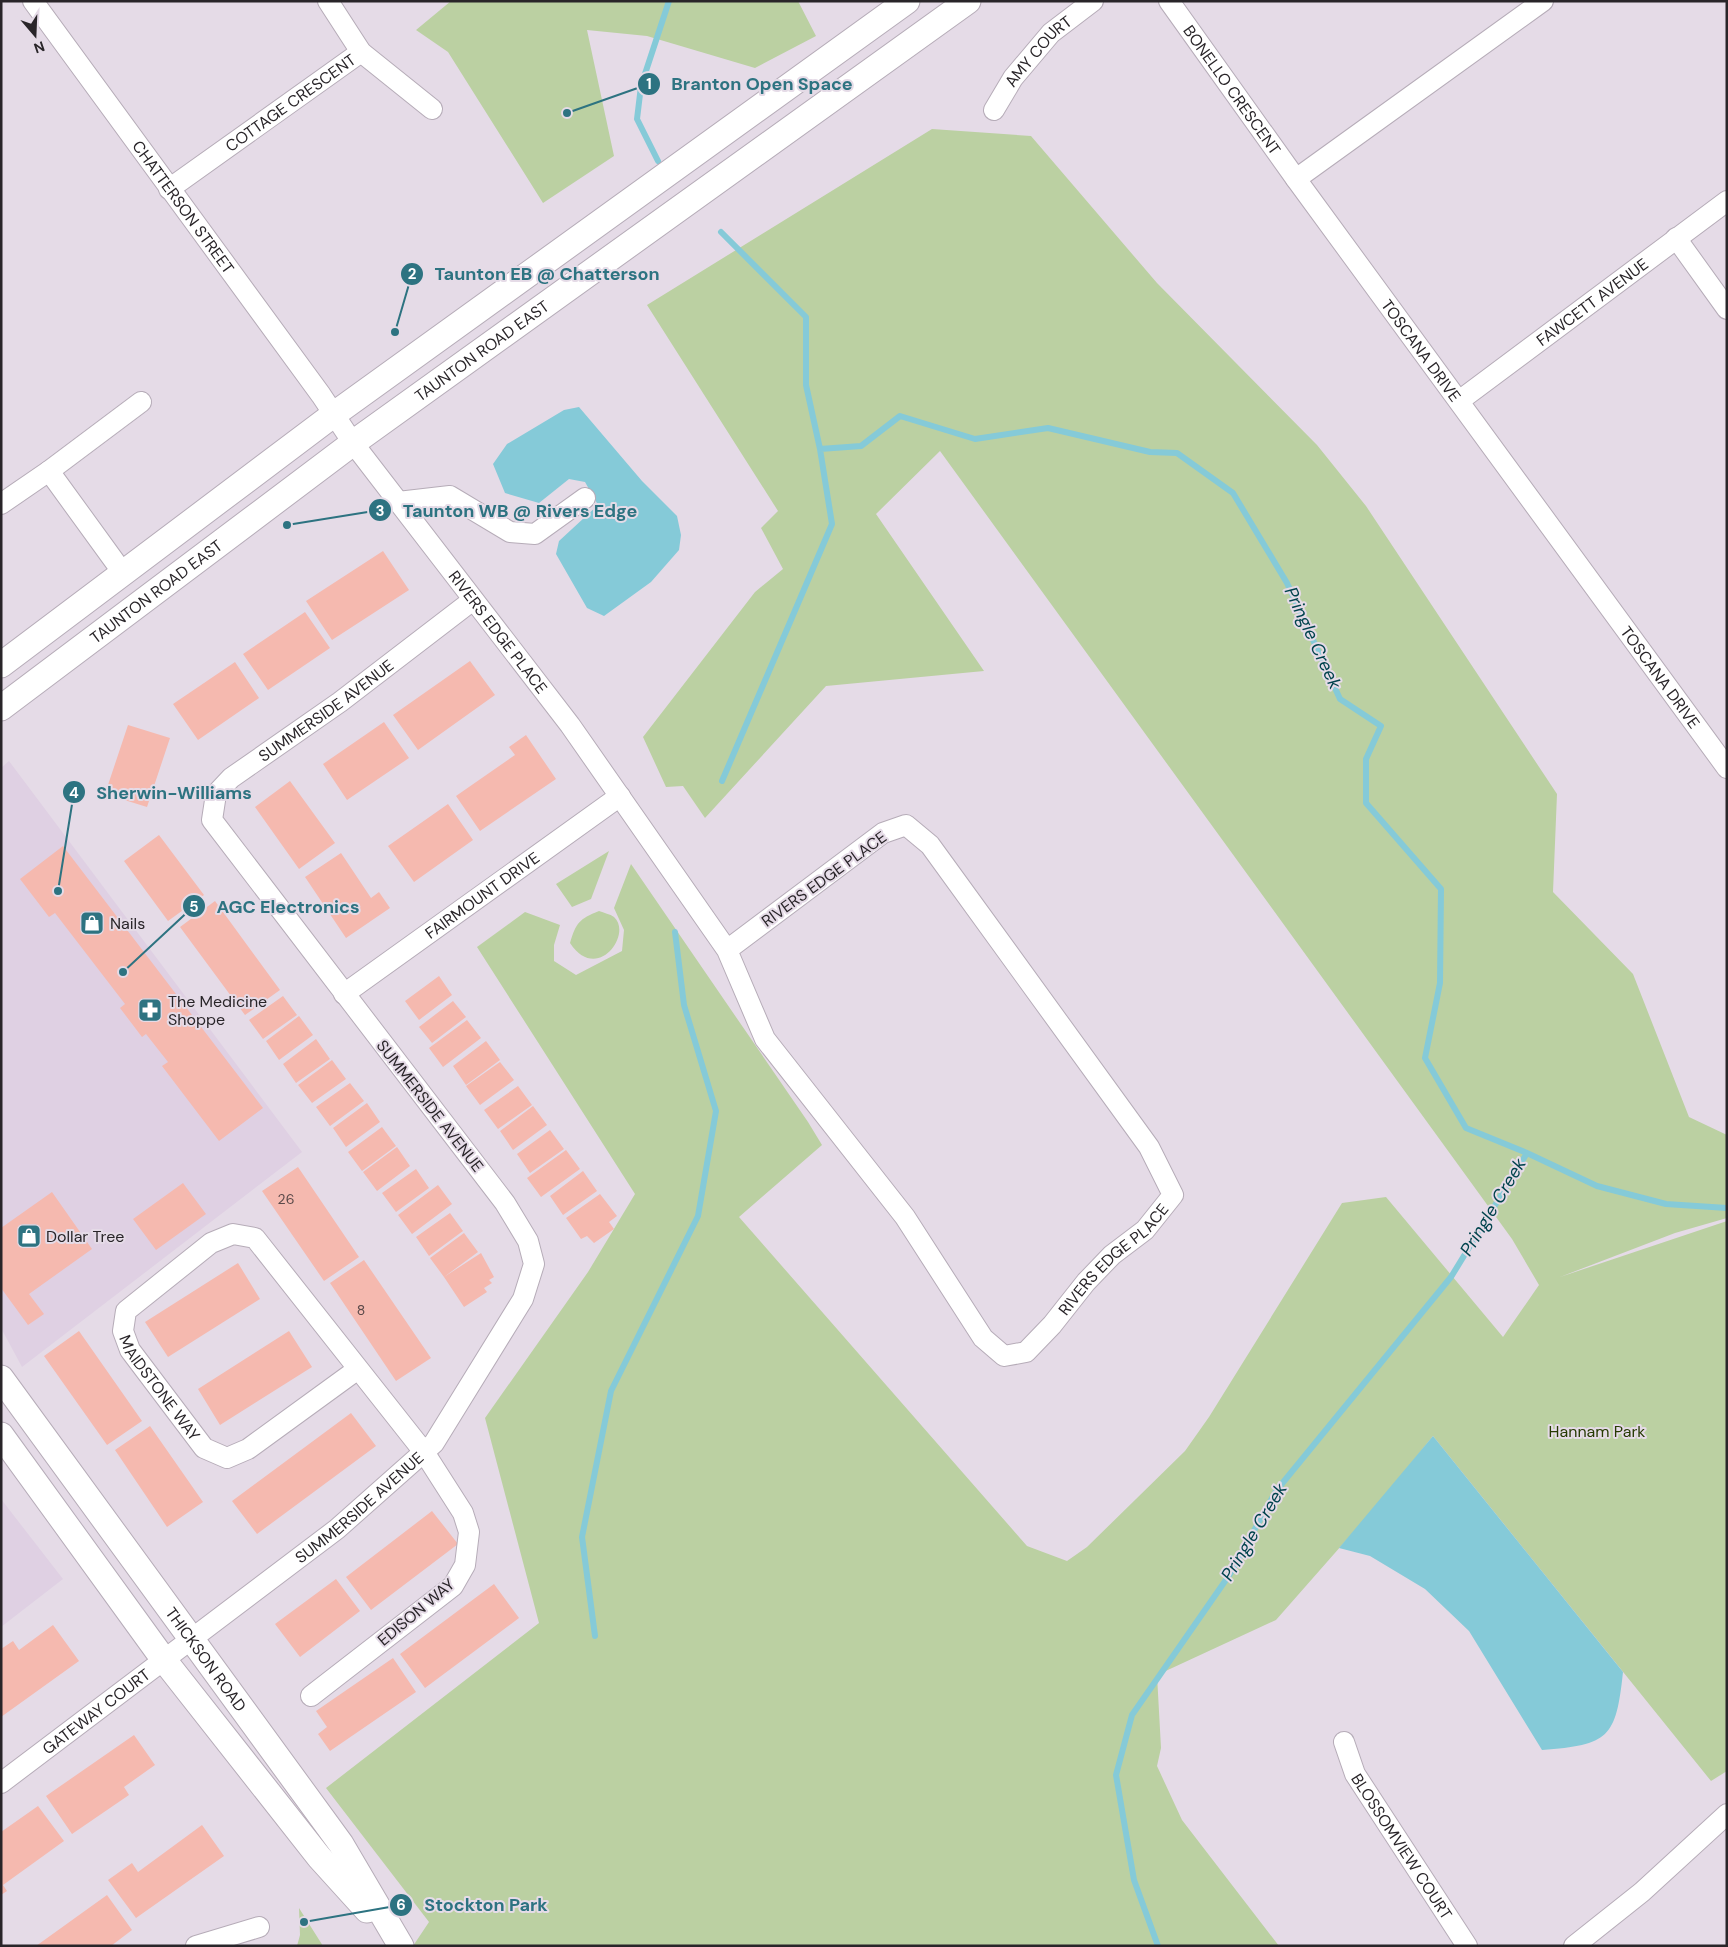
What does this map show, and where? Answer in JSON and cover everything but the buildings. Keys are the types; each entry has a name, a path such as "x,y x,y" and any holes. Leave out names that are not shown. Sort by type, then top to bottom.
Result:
{"main road":[{"path":"1,665 333,415 908,1"},
{"name":"TAUNTON ROAD EAST","path":"1,708 353,443 968,1"},
{"name":"THICKSON ROAD","path":"1,1378 341,1844 400,1946"},
{"name":"THICKSON ROAD","path":"1,1435 164,1660 319,1857 400,1946"}],"street":[{"name":"CHATTERSON STREET","path":"33,1 168,189 321,395 333,415"},
{"name":"COTTAGE CRESCENT","path":"168,189 361,52 328,1"},
{"name":"AMY COURT","path":"994,110 1013,78 1052,33 1093,1"},
{"name":"BONELLO CRESCENT","path":"1169,1 1296,179"},
{"path":"1296,179 1543,1"},
{"path":"361,52 432,109"},
{"name":"TOSCANA DRIVE","path":"1296,179 1727,768"},
{"name":"FAWCETT AVENUE","path":"1459,401 1727,201"},
{"path":"1676,238 1727,309"},
{"path":"1,504 142,402"},
{"name":"RIVERS EDGE PLACE","path":"333,415 570,725 727,950 765,1039 905,1217 983,1338 1004,1356 1026,1352 1052,1325 1086,1282 1112,1255 1144,1230 1173,1195 1149,1147 1103,1083 930,845 906,825 883,833 727,950"},
{"path":"49,471 123,573"},
{"path":"398,502 450,496 510,532 535,534 585,498"},
{"name":"SUMMERSIDE AVENUE","path":"191,1640 336,1529 434,1443 523,1299 534,1264 528,1241 505,1203 212,820 216,794 231,778 340,702 473,600"},
{"name":"FAIRMOUNT DRIVE","path":"344,994 620,796"},
{"name":"MAIDSTONE WAY","path":"358,1369 248,1448 227,1458 204,1448 130,1350 123,1331 126,1311 211,1243 232,1234 255,1238 424,1452"},
{"name":"EDISON WAY","path":"311,1696 453,1586 465,1566 469,1532 462,1513 424,1452"},
{"name":"GATEWAY COURT","path":"1,1783 191,1640"},
{"name":"BLOSSOMVIEW COURT","path":"1344,1742 1355,1774 1467,1946"},
{"path":"1574,1946 1642,1892 1727,1814"},
{"path":"196,1946 259,1927"}],"shaded area":[{"path":"9,761 302,1152 22,1367 1,1328 1,768"},
{"path":"1,1499 63,1579 1,1627"}],"green space":[{"path":"451,1 798,1 816,36 755,68 647,36 587,30 614,156 543,203 448,52 416,30"},
{"name":"Hannam Park","path":"932,129 1031,136 1157,283 1317,445 1366,506 1557,794 1553,892 1633,974 1689,1117 1727,1135 1727,1218 1675,1233 1560,1277 1727,1221 1727,1771 1711,1781 1433,1436 1378,1504 1276,1620 1157,1675 1161,1748 1157,1766 1182,1820 1279,1946 413,1946 429,1922 326,1788 539,1623 485,1418 588,1272 635,1194 477,947 525,912 560,925 554,945 554,961 576,975 622,951 624,930 614,908 631,864 822,1145 739,1217 1027,1546 1067,1561 1087,1547 1185,1451 1209,1417 1342,1203 1386,1197 1503,1337 1539,1285 1512,1239 940,451 876,514 984,671 826,686 705,818 683,786 666,787 643,737 755,592 783,569 761,528 778,511 647,305"},
{"path":"609,851 591,899 572,907 556,884"},
{"path":"599,911 614,917 619,925 619,934 616,944 609,952 601,957 591,959 580,954 570,943 579,923"},
{"path":"299,1908 323,1946 297,1946 300,1935"}],"water":[{"path":"579,407 642,481 677,516 681,535 679,550 651,582 604,616 587,608 556,554 559,541 598,505 585,482 569,479 539,503 505,493 493,464 507,444 564,410"},
{"path":"1433,1436 1623,1672 1617,1711 1612,1724 1605,1734 1595,1741 1582,1745 1542,1750 1469,1631 1425,1589 1370,1556 1339,1548"}],"waterway":[{"name":"Pringle Creek","path":"658,161 637,119 641,86 669,1"},
{"path":"721,232 806,317 806,385 820,449 832,524 722,781"},
{"name":"Pringle Creek","path":"820,449 861,446 900,416 975,439 1048,428 1150,452 1177,453 1233,493 1287,583 1340,699 1381,726 1366,759 1366,803 1441,889 1440,983 1425,1058 1466,1128 1527,1153 1597,1186 1666,1204 1727,1208"},
{"path":"595,1636 582,1537 611,1391 698,1216 716,1111 684,1005 675,932"},
{"name":"Pringle Creek","path":"1158,1946 1134,1880 1116,1775 1132,1715 1230,1574 1276,1491 1451,1277 1527,1153"}],"place":[{"name":"Branton Open Space","path":"567,113"},
{"name":"Taunton EB @ Chatterson","path":"395,332"},
{"name":"Taunton WB @ Rivers Edge","path":"287,525"},
{"name":"Sherwin-Williams","path":"58,891"},
{"name":"Nails","path":"92,923"},
{"name":"AGC Electronics","path":"123,972"},
{"name":"The Medicine Shoppe","path":"150,1010"},
{"name":"Dollar Tree","path":"29,1236"},
{"name":"Stockton Park","path":"304,1922"}]}
